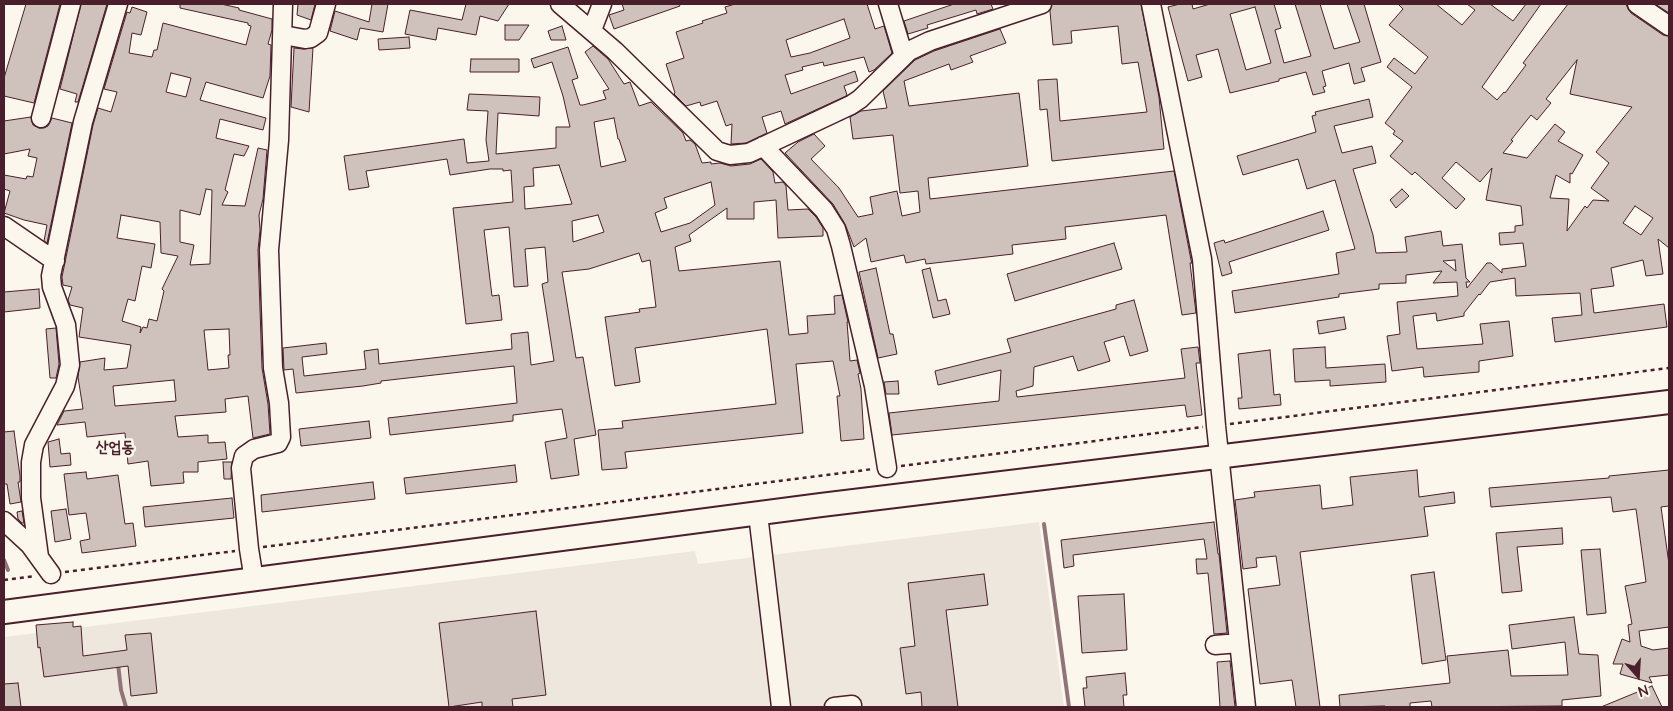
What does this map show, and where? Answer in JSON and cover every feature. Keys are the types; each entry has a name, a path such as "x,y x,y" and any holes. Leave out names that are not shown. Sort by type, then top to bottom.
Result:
{"main road":[{"path":"4,612 758,514 1669,402"}],"street":[{"path":"41,118 71,4"},
{"path":"38,557 31,498 31,462 34,445 65,386 70,365 66,325 52,286 54,261 83,122 118,4"},
{"path":"254,580 248,549 241,468 244,456 254,449 278,443 282,437 279,403 272,368 269,250 279,140 283,4"},
{"path":"283,35 305,39 311,38 318,33 326,4"},
{"path":"560,4 615,51 717,151 730,155 749,153 851,105 860,99 909,51 930,41 1038,4"},
{"path":"592,30 602,4"},
{"path":"888,4 902,50 909,51"},
{"path":"1151,4 1202,259 1216,426 1246,707"},
{"path":"1637,4 1669,26"},
{"path":"763,146 824,210 836,229 842,246 874,386 887,468"},
{"path":"4,226 54,261"},
{"path":"758,514 781,707"},
{"path":"4,521 30,544 51,574"},
{"path":"1215,645 1240,643"},
{"path":"834,707 852,705"}],"path":[{"path":"4,580 1669,368"}],"shaded area":[{"path":"1039,522 1064,707 4,707 4,637 695,551 698,564"}],"building":[{"path":"26,4 60,4 34,103 4,96 4,78"},
{"path":"81,4 107,4 78,102 75,102 77,94 60,89"},
{"path":"180,4 221,4 272,19 272,30 268,44 271,45 270,76 263,98 206,82 200,100 266,118 263,130 220,119 216,138 249,146 244,156 234,154 225,190 228,192 222,205 245,206 258,148 267,150 263,199 259,215 258,250 262,368 268,404 270,434 253,438 248,396 225,399 226,412 175,416 178,437 208,435 208,443 225,442 227,459 198,462 198,472 183,472 184,483 151,486 148,461 128,464 125,433 87,437 85,422 57,425 64,411 83,409 78,377 80,362 105,358 104,370 127,368 131,345 79,337 83,308 70,305 68,300 72,287 63,285 62,277 98,108 111,112 117,92 104,89 127,12 130,13 132,7 147,12 141,35 132,33 129,53 152,57 154,50 157,50 163,23 246,45 251,26 248,23 180,8","holes":["171,73 191,78 186,97 166,92","206,189 212,190 210,264 190,265 194,245 180,242 180,210 200,215","121,215 160,222 161,253 178,256 162,289 164,291 157,321 149,319 147,328 143,327 140,333 141,327 122,321 128,299 135,301 142,266 151,268 155,244 117,238","229,329 229,368 208,370 204,330","174,380 176,401 115,406 113,386"]},
{"path":"298,4 315,4 311,20 297,15"},
{"path":"372,4 388,4 383,32 360,28 357,40 330,31 335,11 369,22"},
{"path":"466,4 509,4 498,21 480,16 476,35 438,28 436,40 405,34 410,10 462,20"},
{"path":"622,4 679,4 680,6 614,29 609,15 624,10"},
{"path":"735,4 867,4 875,29 884,26 892,53 874,70 869,72 864,57 824,66 823,62 802,67 803,70 785,75 791,94 855,71 858,81 844,86 846,96 785,124 781,111 762,117 767,133 746,143 731,144 732,124 726,126 717,101 701,106 700,102 686,106 674,94 666,64 684,58 676,32 727,13 725,7","holes":["844,19 850,38 810,53 791,57 786,40"]},
{"path":"954,4 991,4 993,9 977,14 976,10 927,25 928,28 908,34 904,21"},
{"path":"1052,4 1141,4 1159,97 1164,149 1052,161 1047,109 1040,110 1038,80 1057,79 1060,121 1147,112 1138,62 1122,64 1118,26 1071,31 1072,43 1053,45 1050,11"},
{"path":"1192,4 1193,9 1210,4 1274,4 1281,28 1275,30 1284,63 1311,56 1295,4 1320,4 1334,49 1360,42 1347,4 1364,4 1381,62 1361,68 1365,81 1354,84 1349,63 1322,71 1326,86 1323,87 1325,92 1313,95 1306,72 1230,93 1218,49 1196,55 1202,77 1188,81 1168,7","holes":["1255,7 1271,63 1246,70 1230,14"]},
{"path":"1398,4 1436,4 1462,25 1475,10 1467,4 1490,4 1513,21 1526,4 1541,4 1482,87 1497,100 1505,93 1526,65 1523,63 1568,4 1626,4 1631,13 1663,35 1669,36 1669,248 1658,239 1663,274 1646,276 1643,260 1611,268 1614,286 1591,289 1594,313 1664,304 1667,327 1555,342 1552,318 1582,315 1580,293 1516,296 1515,278 1490,282 1464,313 1464,316 1437,321 1436,313 1413,316 1417,349 1483,344 1480,324 1509,321 1513,356 1479,361 1479,372 1424,377 1423,367 1392,371 1387,336 1400,334 1397,302 1458,296 1457,282 1433,283 1442,271 1406,275 1406,283 1379,284 1379,289 1339,294 1339,297 1235,313 1232,291 1339,274 1336,253 1355,249 1335,180 1307,189 1298,159 1243,175 1237,156 1316,132 1312,116 1316,115 1315,112 1369,99 1373,117 1334,126 1342,153 1372,146 1376,163 1353,169 1373,235 1376,253 1407,252 1405,237 1441,231 1443,246 1462,244 1466,278 1470,282 1466,282 1467,288 1487,263 1491,263 1502,273 1502,269 1526,266 1523,243 1500,245 1499,233 1515,232 1515,226 1523,225 1521,206 1486,200 1492,168 1480,182 1456,162 1442,178 1465,199 1456,209 1415,172 1412,175 1390,156 1403,141 1393,134 1395,131 1385,123 1412,87 1387,67 1394,58 1415,74 1428,57 1389,25 1403,9","holes":["1577,60 1570,94 1632,107 1596,152 1609,163 1591,188 1609,201 1593,200 1587,208 1585,206 1567,231 1569,199 1550,198 1556,175 1570,183 1570,173 1572,174 1583,155 1558,141 1565,132 1555,124 1527,158 1503,153 1531,115 1537,120 1551,103 1546,99","1635,206 1653,218 1641,235 1623,223","1455,260 1456,271 1443,261"]},
{"path":"1655,4 1669,4 1669,13"},
{"path":"505,25 529,25 519,40 505,40"},
{"path":"562,26 566,40 551,40 548,31"},
{"path":"1000,29 1006,43 970,56 973,62 951,70 949,64 904,81 909,106 1019,93 1028,166 928,178 930,199 1174,171 1192,263 1190,263 1196,313 1182,315 1166,215 1065,227 1066,239 1012,245 1013,254 926,264 925,259 906,263 904,255 871,262 866,238 854,247 845,224 833,204 785,153 798,142 814,134 825,146 811,159 839,188 858,217 873,214 870,197 897,191 902,216 920,212 918,191 900,193 893,135 853,139 850,117 861,111 887,108 883,91 915,60 934,51"},
{"path":"409,37 410,48 379,50 378,39"},
{"path":"593,46 608,59 624,84 630,82 639,106 651,102 683,133 686,141 690,140 695,144 702,163 711,162 711,164 720,163 731,166 750,164 761,159 773,172 775,183 783,182 786,186 788,210 808,209 816,217 823,228 823,236 778,238 776,200 754,202 754,219 727,219 727,208 689,235 691,241 675,247 679,271 780,261 789,335 808,333 807,316 835,314 834,296 842,295 848,322 850,361 857,360 860,373 858,374 861,389 864,439 841,441 837,396 840,396 833,361 796,364 803,433 625,452 627,468 602,470 598,430 623,428 622,421 776,404 767,329 635,348 640,382 615,386 605,317 640,312 639,309 656,307 650,260 642,262 639,253 589,269 562,272 576,358 583,357 596,435 574,439 579,475 551,479 545,442 567,438 562,409 513,415 513,421 390,435 388,418 517,403 514,366 296,393 293,369 284,370 283,348 326,343 327,354 302,357 304,376 366,369 364,351 378,349 379,364 512,349 511,334 528,332 531,365 554,361 542,284 548,282 545,247 525,249 528,286 514,287 509,227 484,230 492,296 499,295 502,320 466,324 453,208 513,202 511,170 490,169 450,175 447,159 366,171 369,187 349,190 344,156 464,139 467,163 489,161 486,140 488,111 467,110 469,94 540,97 539,116 498,113 496,154 556,148 556,127 570,127 563,96 552,62 534,68 531,59 568,47 578,78 572,80 580,105 583,105 606,99 603,91 609,89 585,52","holes":["614,118 618,139 626,161 601,167 594,122","559,165 572,204 525,209 524,187 534,186 533,168","711,182 715,205 690,223 661,232 655,213 667,208 664,198","598,215 604,232 573,242 572,221"]},
{"path":"294,48 313,48 309,112 291,107"},
{"path":"471,59 519,59 519,72 470,72"},
{"path":"31,117 33,125 39,128 48,126 52,118 72,123 47,243 44,241 47,225 4,213 10,191 4,189 4,175 26,179 27,176 33,177 37,158 28,156 30,149 4,154 4,121"},
{"path":"1402,189 1409,196 1396,208 1390,200"},
{"path":"1323,211 1329,230 1229,262 1232,273 1222,276 1214,243 1224,240 1225,243"},
{"path":"1114,243 1122,269 1015,301 1007,274"},
{"path":"876,268 890,334 893,334 897,354 878,358 859,272"},
{"path":"930,268 938,301 946,299 950,314 933,318 922,270"},
{"path":"39,289 40,308 4,312 4,292"},
{"path":"1134,300 1148,351 1130,356 1124,336 1104,342 1110,361 1078,371 1073,356 1034,367 1033,386 1016,391 1017,397 1185,378 1181,349 1198,347 1200,363 1196,363 1202,415 1187,417 1185,405 892,435 889,413 999,401 1001,370 938,385 935,371 1011,352 1007,339 1116,309 1116,305"},
{"path":"1344,317 1346,329 1319,334 1317,321"},
{"path":"56,328 59,364 56,378 50,378 46,329"},
{"path":"1325,347 1326,368 1385,364 1386,382 1330,386 1330,380 1295,382 1293,349"},
{"path":"1270,350 1274,395 1280,394 1281,405 1239,409 1238,398 1242,398 1238,354"},
{"path":"898,381 899,394 886,394 884,382"},
{"path":"369,421 371,438 301,446 299,429"},
{"path":"14,431 20,476 20,482 18,482 21,502 10,504 7,484 4,484 4,432"},
{"path":"59,439 61,454 70,453 71,465 50,467 48,442"},
{"path":"223,462 232,462 231,479 224,479"},
{"path":"515,465 517,482 406,494 404,478"},
{"path":"1417,470 1419,497 1454,492 1455,503 1424,507 1428,536 1300,552 1320,707 1296,707 1292,680 1260,684 1248,589 1280,585 1276,556 1256,558 1257,567 1243,569 1235,500 1255,497 1254,492 1320,485 1322,509 1353,505 1350,477"},
{"path":"1669,470 1669,506 1661,507 1669,564 1669,627 1639,631 1641,646 1653,650 1669,648 1669,675 1649,677 1652,683 1620,674 1623,664 1613,664 1622,639 1630,642 1628,625 1632,624 1625,586 1646,582 1636,509 1613,512 1611,497 1491,507 1489,488 1609,478 1609,476"},
{"path":"86,472 87,479 118,475 125,524 133,523 136,546 82,553 80,541 90,539 86,513 69,515 64,474"},
{"path":"373,482 375,499 262,512 261,495"},
{"path":"232,498 234,518 145,527 143,507"},
{"path":"66,509 71,539 55,542 51,511"},
{"path":"22,511 24,523 18,519 17,512"},
{"path":"1214,522 1227,633 1214,634 1208,573 1197,574 1196,559 1207,559 1204,539 1073,555 1074,566 1064,568 1061,540"},
{"path":"1562,528 1563,544 1517,547 1522,591 1502,593 1496,533"},
{"path":"1600,549 1606,613 1587,615 1581,550"},
{"path":"1434,572 1446,660 1422,664 1411,575"},
{"path":"984,574 988,605 946,610 958,707 922,707 921,692 906,694 900,648 915,646 908,583"},
{"path":"1124,594 1127,650 1082,653 1078,596"},
{"path":"536,611 546,695 512,699 513,707 482,707 482,702 449,707 439,623"},
{"path":"1574,617 1579,654 1598,655 1601,696 1562,700 1562,706 1432,707 1431,701 1410,703 1410,707 1340,707 1339,695 1450,683 1447,656 1508,650 1511,676 1568,675 1565,642 1512,649 1509,625"},
{"path":"73,622 73,627 81,626 83,656 127,650 125,635 151,633 157,693 131,696 128,666 44,677 40,647 38,648 36,625"},
{"path":"1230,661 1235,707 1220,707 1217,662"},
{"path":"1125,673 1127,695 1123,695 1124,707 1085,707 1083,688 1087,688 1086,677"},
{"path":"18,683 21,707 4,707 4,684"},
{"path":"1652,686 1662,707 1601,707"}],"waterway":[{"path":"1044,524 1069,707"},
{"path":"4,560 8,570"},
{"path":"118,664 121,690 126,707"}],"district":[{"name":"산업동","path":"115,449"}]}
